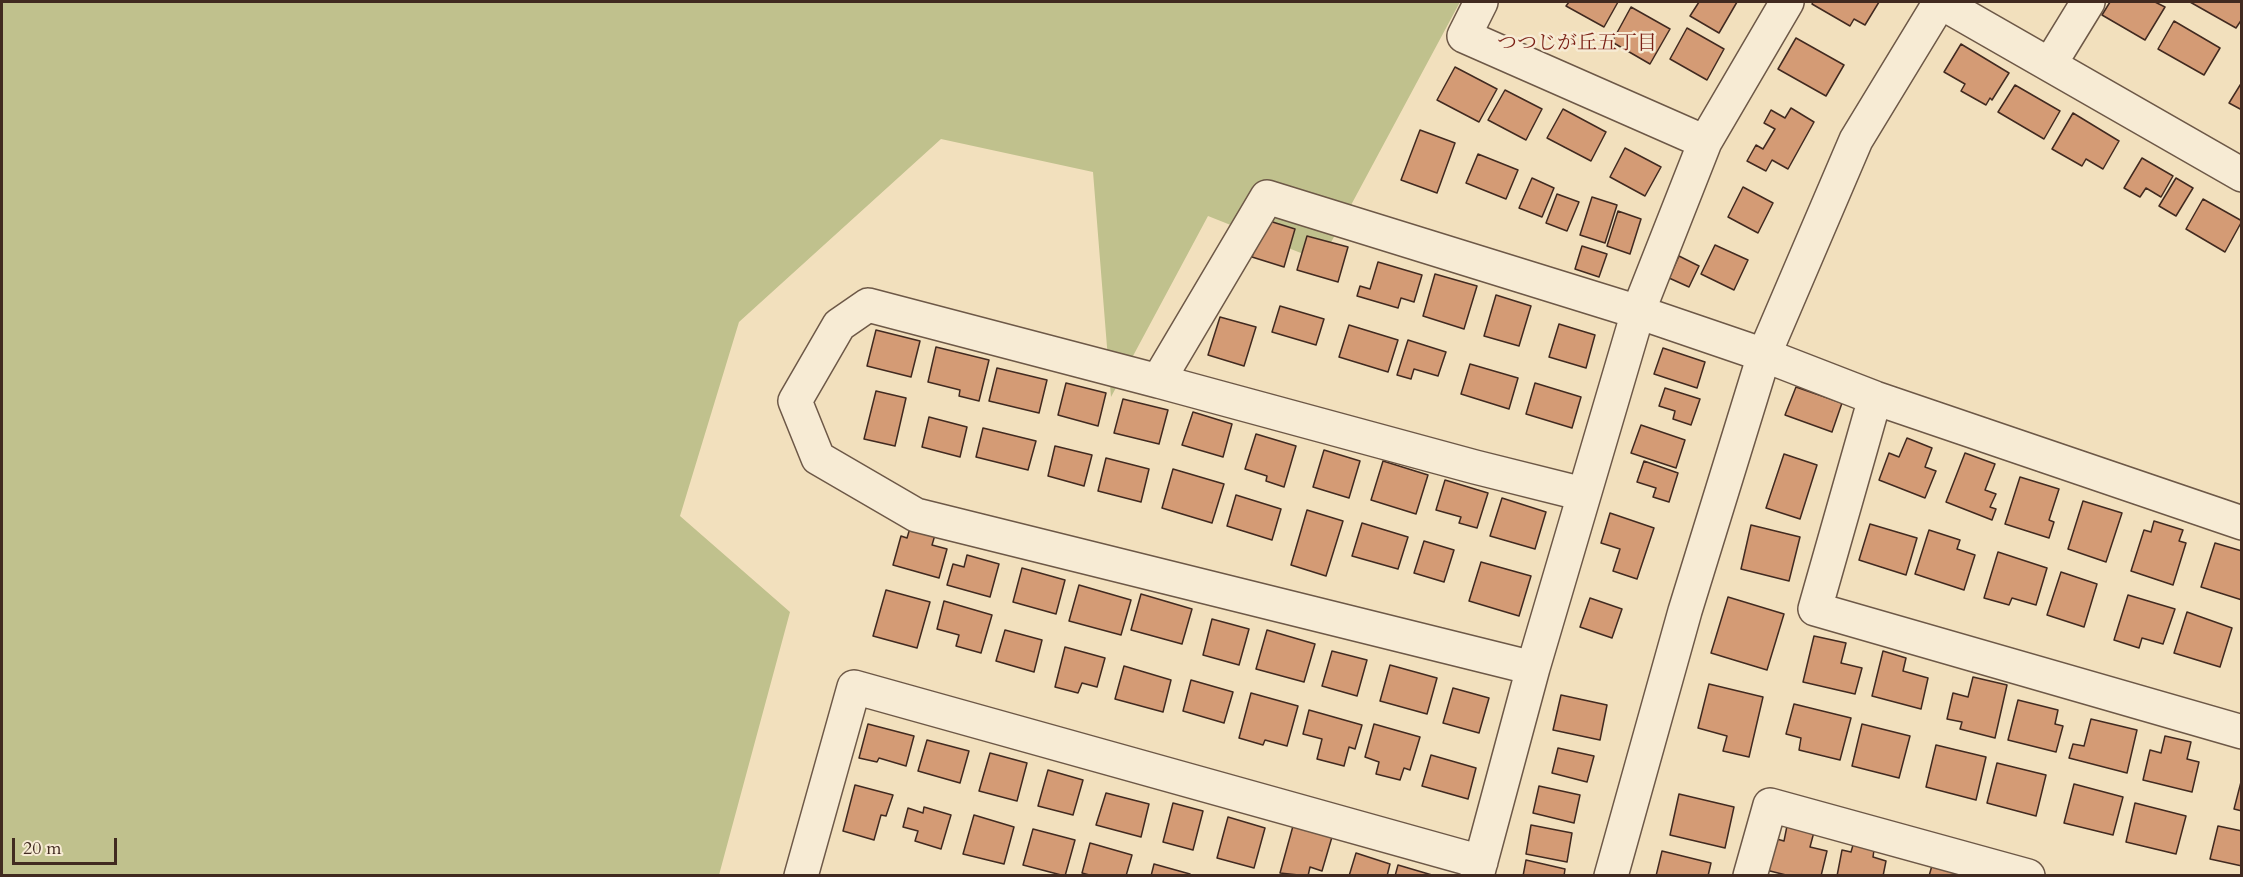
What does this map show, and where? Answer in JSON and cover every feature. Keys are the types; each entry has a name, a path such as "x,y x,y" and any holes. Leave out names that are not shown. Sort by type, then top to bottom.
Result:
{"street":[{"path":"1481,2 1464,36 1705,142"},
{"path":"801,876 854,687 1479,869 1533,669 1638,312 1705,142 1787,2"},
{"path":"1611,876 1685,611 1764,356 1856,140 1940,2 2241,175"},
{"path":"2050,64 2088,2"},
{"path":"1158,381 1268,197 1638,312 1875,398 2241,523"},
{"path":"1533,669 916,515 818,458 795,401 839,325 868,305 1583,494"},
{"path":"1875,398 1815,609 2241,732"},
{"path":"1750,876 1770,805 2028,876"}],"green space":[{"path":"2,2 1460,2 1321,261 1208,216 1111,397 1093,172 941,139 739,322 680,516 790,612 719,875 2,876"}],"building":[{"path":"1569,2 1618,2 1604,27 1566,6"},
{"path":"1699,2 1737,2 1719,33 1690,16"},
{"path":"1813,2 1879,2 1865,25 1854,19 1850,26 1812,4"},
{"path":"2110,2 2155,2 2165,7 2145,40 2102,15"},
{"path":"2190,2 2242,2 2242,19 2236,28"},
{"path":"1631,7 1670,29 1650,64 1612,42"},
{"path":"2174,21 2220,48 2204,75 2158,49"},
{"path":"1687,28 1724,49 1707,80 1670,59"},
{"path":"1796,38 1844,65 1826,96 1778,69"},
{"path":"1961,44 2009,73 1992,100 1990,98 1986,105 1961,91 1965,84 1944,72"},
{"path":"1455,67 1497,89 1479,122 1437,100"},
{"path":"2242,82 2242,110 2229,103"},
{"path":"2015,85 2060,111 2044,139 1998,112"},
{"path":"1505,90 1542,109 1526,140 1488,120"},
{"path":"1791,108 1814,122 1788,169 1772,160 1766,171 1747,161 1756,145 1763,149 1775,129 1764,123 1771,110 1785,118"},
{"path":"1563,109 1606,132 1591,161 1547,138"},
{"path":"2073,113 2119,141 2103,169 2086,159 2082,166 2052,149"},
{"path":"1420,130 1455,143 1437,193 1401,180"},
{"path":"1625,148 1661,167 1645,196 1610,177"},
{"path":"1478,154 1518,170 1506,199 1466,183"},
{"path":"2142,158 2173,176 2161,197 2146,188 2140,197 2124,188"},
{"path":"1532,178 1554,188 1542,217 1519,208"},
{"path":"2176,178 2193,188 2176,216 2159,206"},
{"path":"1743,187 1773,203 1758,233 1728,217"},
{"path":"1557,194 1579,202 1567,231 1546,223"},
{"path":"1592,197 1617,205 1605,243 1580,235"},
{"path":"2203,199 2242,221 2225,252 2186,229"},
{"path":"1618,211 1641,219 1630,254 1607,246"},
{"path":"1263,219 1295,229 1284,267 1252,257"},
{"path":"1307,236 1348,247 1338,282 1297,270"},
{"path":"1715,245 1748,260 1734,290 1701,274"},
{"path":"1582,246 1607,254 1599,277 1575,269"},
{"path":"1679,256 1699,266 1689,287 1669,278"},
{"path":"1378,262 1422,275 1414,302 1401,298 1398,308 1357,296 1360,286 1370,289"},
{"path":"1435,274 1477,286 1464,329 1423,316"},
{"path":"1496,295 1531,306 1519,346 1484,336"},
{"path":"1280,306 1324,319 1316,345 1272,332"},
{"path":"1220,317 1256,327 1244,366 1208,355"},
{"path":"1559,324 1595,335 1586,368 1549,357"},
{"path":"1349,325 1398,340 1388,372 1339,357"},
{"path":"876,330 920,341 911,377 867,366"},
{"path":"1408,340 1446,352 1438,376 1414,369 1411,379 1397,375"},
{"path":"936,347 989,360 979,401 959,396 960,390 928,382"},
{"path":"1663,348 1705,362 1697,388 1654,374"},
{"path":"1470,364 1518,378 1509,409 1461,394"},
{"path":"997,368 1047,380 1039,413 989,401"},
{"path":"1066,383 1106,393 1098,426 1058,415"},
{"path":"1535,383 1581,397 1572,428 1526,414"},
{"path":"1796,387 1842,403 1832,432 1785,415"},
{"path":"1665,388 1700,399 1691,425 1673,419 1675,411 1659,406"},
{"path":"876,391 906,398 895,446 864,439"},
{"path":"1123,399 1168,410 1159,444 1114,433"},
{"path":"1193,412 1232,424 1223,457 1182,445"},
{"path":"929,417 967,427 960,457 922,447"},
{"path":"1641,425 1685,440 1676,468 1631,453"},
{"path":"983,428 1036,441 1028,470 976,457"},
{"path":"1256,434 1296,446 1284,487 1266,481 1267,476 1245,469"},
{"path":"1907,438 1932,448 1925,467 1936,471 1925,498 1879,480 1889,453 1899,457"},
{"path":"1055,446 1092,455 1084,486 1048,476"},
{"path":"1324,450 1360,461 1349,498 1313,487"},
{"path":"1965,453 1995,464 1985,490 1996,494 1990,507 1996,509 1992,520 1946,502"},
{"path":"1784,454 1817,465 1800,519 1766,508"},
{"path":"1106,458 1149,469 1141,502 1098,491"},
{"path":"1383,461 1428,475 1416,514 1371,500"},
{"path":"1644,461 1678,473 1669,502 1653,497 1656,488 1637,482"},
{"path":"1173,469 1224,484 1212,523 1162,508"},
{"path":"2020,477 2059,489 2049,520 2054,522 2049,538 2005,524"},
{"path":"1445,480 1488,493 1477,528 1459,523 1461,517 1436,510"},
{"path":"1236,495 1281,509 1272,540 1227,526"},
{"path":"1502,498 1546,512 1535,549 1490,536"},
{"path":"2083,501 2122,513 2106,562 2068,549"},
{"path":"1307,510 1343,521 1326,576 1291,565"},
{"path":"1610,513 1654,528 1637,579 1613,571 1620,549 1601,543"},
{"path":"2154,521 2183,530 2179,541 2186,543 2173,585 2131,571 2144,530 2151,532"},
{"path":"1362,523 1408,537 1398,569 1352,556"},
{"path":"1870,524 1917,538 1906,575 1859,560"},
{"path":"1751,525 1800,537 1789,581 1741,569"},
{"path":"910,528 935,535 932,545 947,549 939,578 893,565 901,536 907,538"},
{"path":"1929,530 1960,540 1957,549 1975,555 1964,590 1915,574"},
{"path":"1424,541 1454,550 1444,582 1414,573"},
{"path":"2215,543 2242,551 2242,600 2201,587"},
{"path":"1998,552 2047,568 2036,605 2012,598 2009,605 1984,598"},
{"path":"967,555 999,564 990,597 947,585 953,564 964,567"},
{"path":"1481,562 1531,576 1519,616 1469,601"},
{"path":"1022,568 1065,580 1056,614 1013,602"},
{"path":"2061,572 2097,584 2084,627 2047,615"},
{"path":"1079,585 1131,600 1121,635 1069,621"},
{"path":"886,590 930,602 917,648 873,636"},
{"path":"1141,594 1192,609 1182,644 1131,630"},
{"path":"2128,595 2175,609 2163,644 2142,638 2139,648 2114,640"},
{"path":"1728,597 1784,614 1767,670 1711,653"},
{"path":"1590,598 1622,609 1612,638 1580,627"},
{"path":"944,601 992,615 981,653 956,646 959,635 937,629"},
{"path":"2187,612 2232,628 2220,667 2174,653"},
{"path":"1212,619 1249,629 1239,665 1203,655"},
{"path":"1005,630 1042,640 1034,672 996,661"},
{"path":"1267,630 1315,644 1304,682 1256,669"},
{"path":"1814,636 1846,643 1841,663 1862,668 1855,694 1803,682"},
{"path":"1065,647 1105,658 1097,687 1082,683 1078,693 1055,687"},
{"path":"1332,651 1367,660 1357,696 1322,686"},
{"path":"1883,651 1906,658 1903,671 1928,678 1921,709 1872,696"},
{"path":"1390,665 1437,678 1427,714 1380,701"},
{"path":"1124,666 1171,680 1163,712 1115,699"},
{"path":"1973,677 2007,685 1995,738 1960,729 1962,722 1947,719 1953,693 1968,697"},
{"path":"1191,680 1233,692 1224,723 1183,711"},
{"path":"1709,684 1763,697 1749,757 1723,751 1727,736 1698,728"},
{"path":"1453,688 1489,698 1479,733 1443,723"},
{"path":"1251,693 1298,706 1287,746 1265,740 1263,745 1239,738"},
{"path":"1561,695 1607,705 1600,740 1553,730"},
{"path":"2018,700 2058,710 2055,724 2063,726 2056,752 2008,740"},
{"path":"1794,704 1851,718 1840,760 1799,750 1801,738 1786,734"},
{"path":"1309,710 1362,725 1355,749 1349,747 1344,766 1317,759 1322,739 1303,734"},
{"path":"2091,719 2137,730 2127,773 2069,758 2073,744 2084,746"},
{"path":"868,724 914,736 906,766 879,758 877,762 859,758"},
{"path":"1374,724 1420,737 1410,770 1404,768 1400,780 1376,774 1379,762 1365,757"},
{"path":"1862,724 1910,736 1899,778 1852,766"},
{"path":"2165,736 2191,742 2187,759 2199,762 2192,792 2143,780 2150,750 2161,753"},
{"path":"927,740 969,751 960,783 918,771"},
{"path":"1936,745 1986,757 1976,800 1926,787"},
{"path":"1558,748 1594,756 1587,782 1552,773"},
{"path":"990,753 1027,763 1017,801 979,791"},
{"path":"1431,755 1476,768 1468,799 1422,786"},
{"path":"1997,763 2046,775 2036,816 1987,803"},
{"path":"1048,770 1083,780 1073,815 1038,806"},
{"path":"2242,778 2242,811 2234,809"},
{"path":"2074,784 2123,797 2113,835 2064,823"},
{"path":"855,785 893,795 886,816 881,815 874,840 843,831"},
{"path":"1539,786 1580,795 1574,823 1533,813"},
{"path":"1106,793 1149,804 1141,837 1096,825"},
{"path":"1679,794 1734,807 1725,848 1670,835"},
{"path":"1173,803 1203,811 1193,850 1163,842"},
{"path":"2135,803 2186,816 2176,854 2126,842"},
{"path":"924,807 951,815 941,849 915,841 918,831 903,827 908,808 923,813"},
{"path":"974,815 1014,827 1004,864 963,854"},
{"path":"1228,817 1265,828 1254,868 1217,858"},
{"path":"1531,825 1572,833 1567,862 1526,854"},
{"path":"1293,826 1332,837 1322,871 1310,867 1308,876 1280,873"},
{"path":"1787,826 1814,832 1810,847 1827,851 1821,876 1790,876 1766,870 1773,838 1784,841"},
{"path":"2218,826 2242,831 2242,866 2210,859"},
{"path":"1033,829 1075,840 1065,876 1023,865"},
{"path":"1090,843 1132,855 1126,876 1093,876 1082,873"},
{"path":"1853,845 1874,850 1873,857 1886,861 1883,876 1837,876 1842,850 1851,852"},
{"path":"1662,851 1711,863 1708,876 1656,876"},
{"path":"1356,853 1390,864 1387,876 1349,876"},
{"path":"1526,860 1565,869 1564,876 1523,876"},
{"path":"1933,862 1966,876 1929,876"},
{"path":"1154,864 1190,874 1189,876 1151,876"},
{"path":"1398,865 1432,875 1432,876 1395,876"}],"district":[{"name":"つつじが丘五丁目","path":"1577,44"}]}
